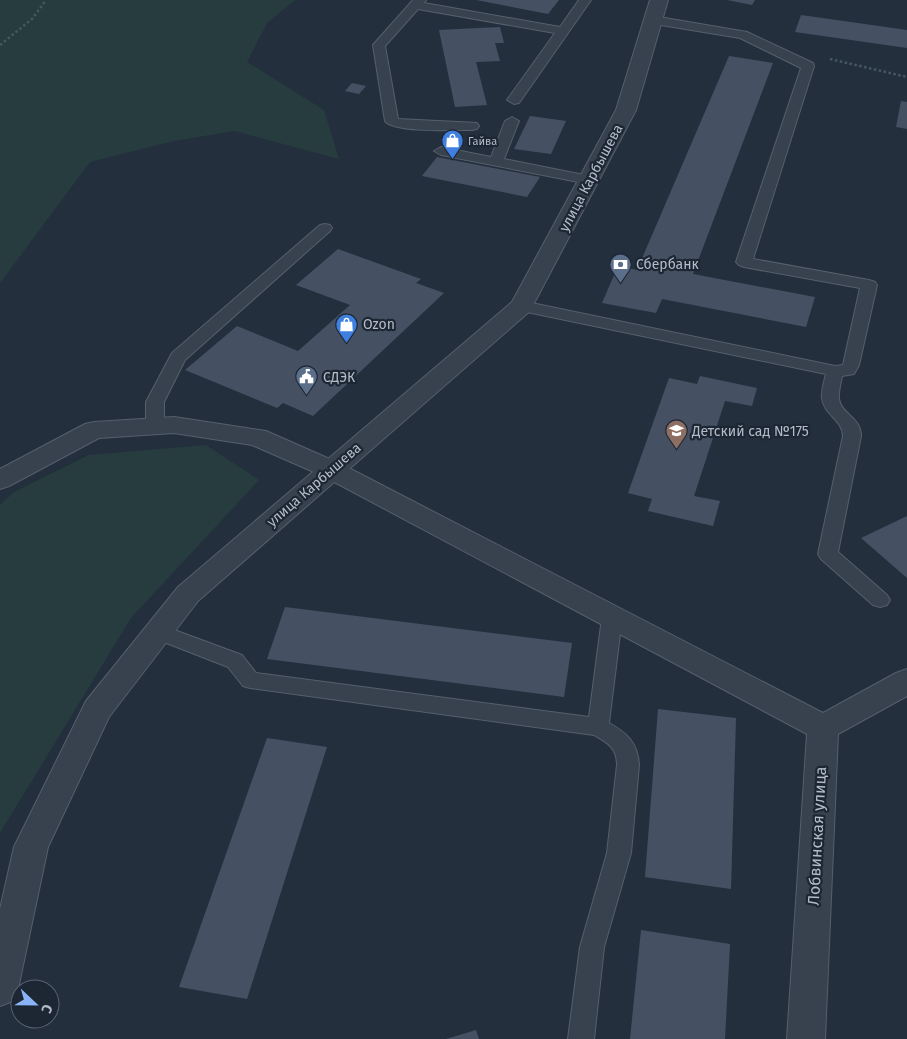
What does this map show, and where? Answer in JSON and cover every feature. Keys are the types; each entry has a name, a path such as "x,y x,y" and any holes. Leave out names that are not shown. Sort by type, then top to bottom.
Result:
{"street":[{"name":"улица Карбышева","path":"0,989 31,847 97,710 188,594 522,306 626,110 656,10"},
{"path":"0,480 94,430 174,425 257,437 332,470 823,728 907,681"},
{"name":"Лобвинская улица","path":"806,1039 823,728"}],"lane":[{"path":"514,100 585,0"},
{"path":"472,126 399,124 392,121 379,45 418,3 562,31"},
{"path":"522,306 835,371 842,372 848,370 851,365 869,285 744,262 808,66 743,35 656,10"},
{"path":"496,162 512,121"},
{"path":"441,151 589,180"},
{"path":"155,426 155,402 178,356 325,228"},
{"path":"835,371 829,396 830,403 852,428 852,436 828,554 880,600"},
{"path":"598,727 612,618"},
{"path":"158,632 235,661 250,680 598,727 624,744 628,753 628,765 619,853 592,947 581,1039"}],"path":[{"path":"0,45 32,19 46,0"}],"green space":[{"path":"0,0 295,0 267,23 247,62 324,110 339,159 234,131 174,141 90,162 0,283"},
{"path":"206,445 259,480 131,618 0,833 0,505 14,492 89,455"}],"building":[{"path":"476,0 559,0 548,14"},
{"path":"727,0 755,0 752,5"},
{"path":"801,15 907,30 907,48 795,32"},
{"path":"500,27 504,43 495,43 500,61 476,62 487,105 455,107 439,30"},
{"path":"729,56 773,63 693,274 815,297 806,327 662,299 656,313 602,303 618,266 637,270"},
{"path":"352,83 366,86 359,94 345,91"},
{"path":"901,101 907,102 907,129 896,127"},
{"path":"530,116 566,121 551,154 514,149"},
{"path":"437,157 540,177 527,197 422,176"},
{"path":"338,249 421,279 416,283 444,293 313,416 283,403 277,408 185,370 237,326 298,351 350,305 296,285"},
{"name":"Детский сад №175","path":"700,376 757,388 752,406 725,401 694,496 720,501 713,526 648,511 652,499 628,493 669,378 697,384"},
{"path":"907,516 907,578 861,538"},
{"path":"285,607 572,643 564,697 267,659"},
{"path":"658,709 736,718 731,889 645,877"},
{"path":"267,738 327,747 247,999 179,987"},
{"path":"641,930 730,944 725,1039 630,1039"},
{"path":"476,1030 479,1039 446,1039"}],"place":[{"name":"Гайва","path":"452,160"},
{"name":"Сбербанк","path":"620,283"},
{"name":"Ozon","path":"347,343"},
{"name":"СДЭК","path":"307,396"},
{"name":"Детский сад №175","path":"676,450"}]}
